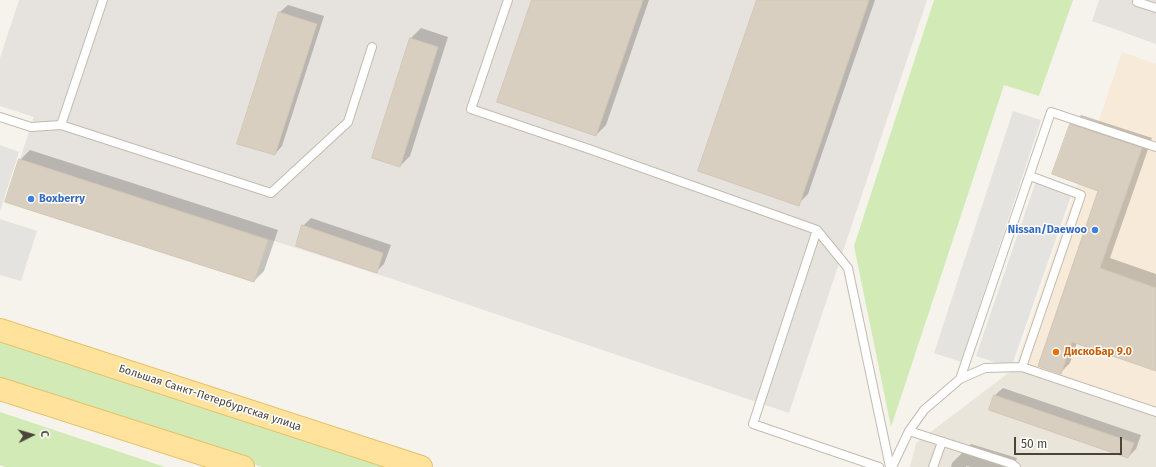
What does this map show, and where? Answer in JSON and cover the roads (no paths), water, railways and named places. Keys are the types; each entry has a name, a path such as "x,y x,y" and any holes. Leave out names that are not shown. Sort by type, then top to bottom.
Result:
{"main road":[{"name":"Большая Санкт-Петербургская улица","path":"0,330 421,467"},
{"path":"0,389 243,467"}],"lane":[{"path":"61,125 103,0"},
{"path":"508,0 471,109 817,230 848,268 891,467"},
{"path":"1138,0 1137,2 1156,8"},
{"path":"0,117 31,127 61,125 271,193 348,122 372,47"},
{"path":"960,378 1052,112 1156,147"},
{"path":"1022,367 1082,195 1030,176"},
{"path":"817,230 753,424 879,467"},
{"path":"891,467 909,431 924,410 960,378 985,368 1022,367 1156,412"},
{"path":"909,431 1012,464 1016,467"},
{"path":"933,467 942,442"}],"place":[{"name":"Boxberry","path":"31,199"},
{"name":"Nissan/Daewoo","path":"1095,230"},
{"name":"ДискоБар 9.0","path":"1056,352"}]}
